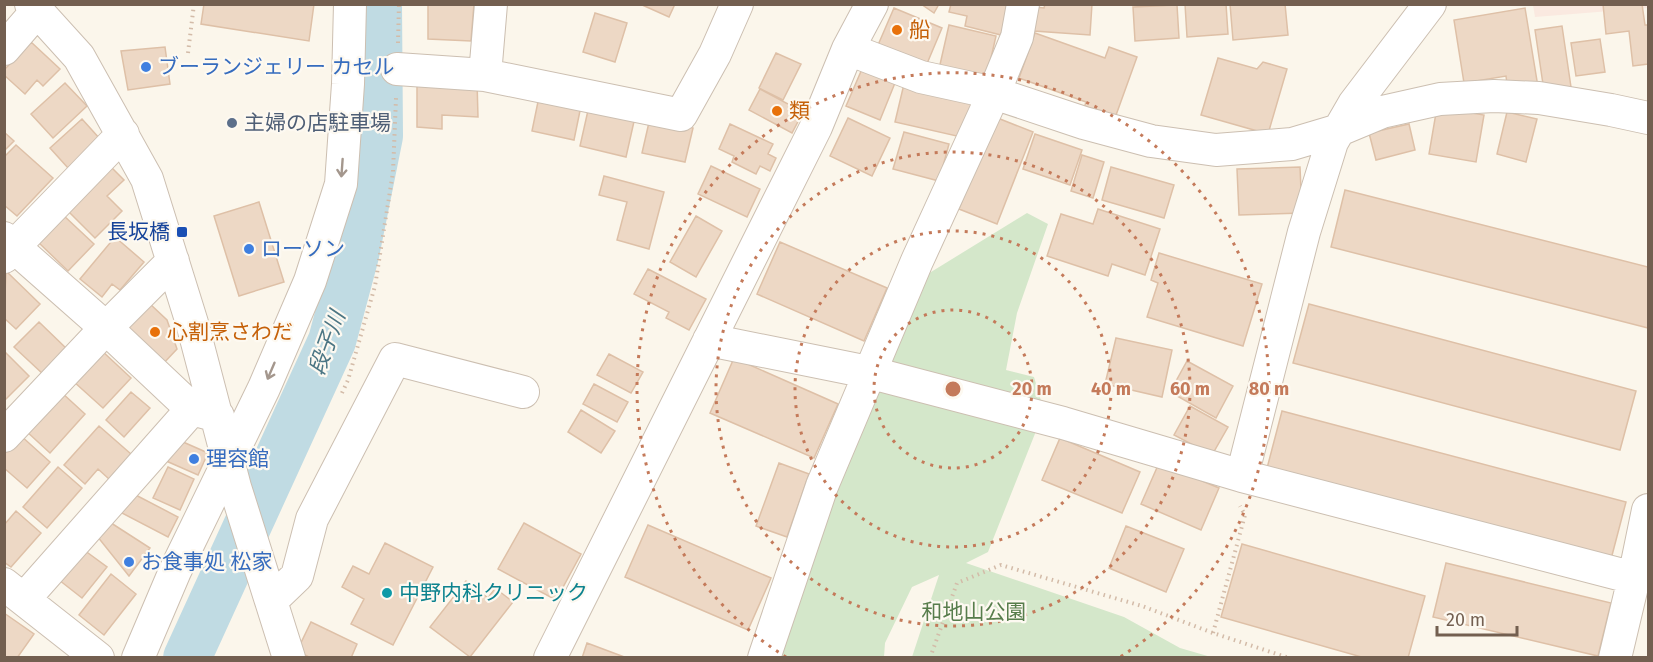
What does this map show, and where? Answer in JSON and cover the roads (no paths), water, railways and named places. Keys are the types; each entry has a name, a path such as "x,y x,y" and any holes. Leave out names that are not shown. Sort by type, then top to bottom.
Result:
{"street":[{"path":"138,657 176,571 232,474 264,388 310,281 341,184 348,84 350,4"},
{"path":"486,75 491,4"},
{"path":"397,69 486,75 681,115 715,54 737,4"},
{"path":"550,657 816,127 848,49 872,4"},
{"path":"764,657 822,486 868,372 1017,38 1023,4"},
{"path":"1242,476 1310,211 1332,142 1354,104 1430,4"},
{"path":"4,49 34,8 79,57 147,179 173,261 205,413 232,474 267,587 278,649"},
{"path":"848,49 921,77 993,93 1084,123 1151,141 1216,150 1292,144 1339,130 1382,112 1440,99 1494,96 1539,98 1648,118"},
{"path":"123,134 8,248 205,413"},
{"path":"4,436 173,261"},
{"path":"709,340 868,372 1063,423 1242,476 1634,578"},
{"path":"267,587 297,576 312,519 395,359 523,392"},
{"path":"98,657 15,591 205,413"},
{"path":"1615,657 1648,510"}],"waterway":[{"name":"段子川","path":"187,658 332,341 355,255 379,136 378,4"}],"place":[{"name":"船","path":"897,30"},
{"name":"ブーランジェリー カセル","path":"146,67"},
{"name":"類","path":"777,111"},
{"name":"主婦の店駐車場","path":"232,123"},
{"name":"長坂橋","path":"182,232"},
{"name":"ローソン","path":"249,249"},
{"name":"心割烹さわだ","path":"155,332"},
{"name":"理容館","path":"194,459"},
{"name":"お食事処 松家","path":"129,562"},
{"name":"中野内科クリニック","path":"387,593"}],"park label":[{"name":"和地山公園","path":"974,612"}]}
